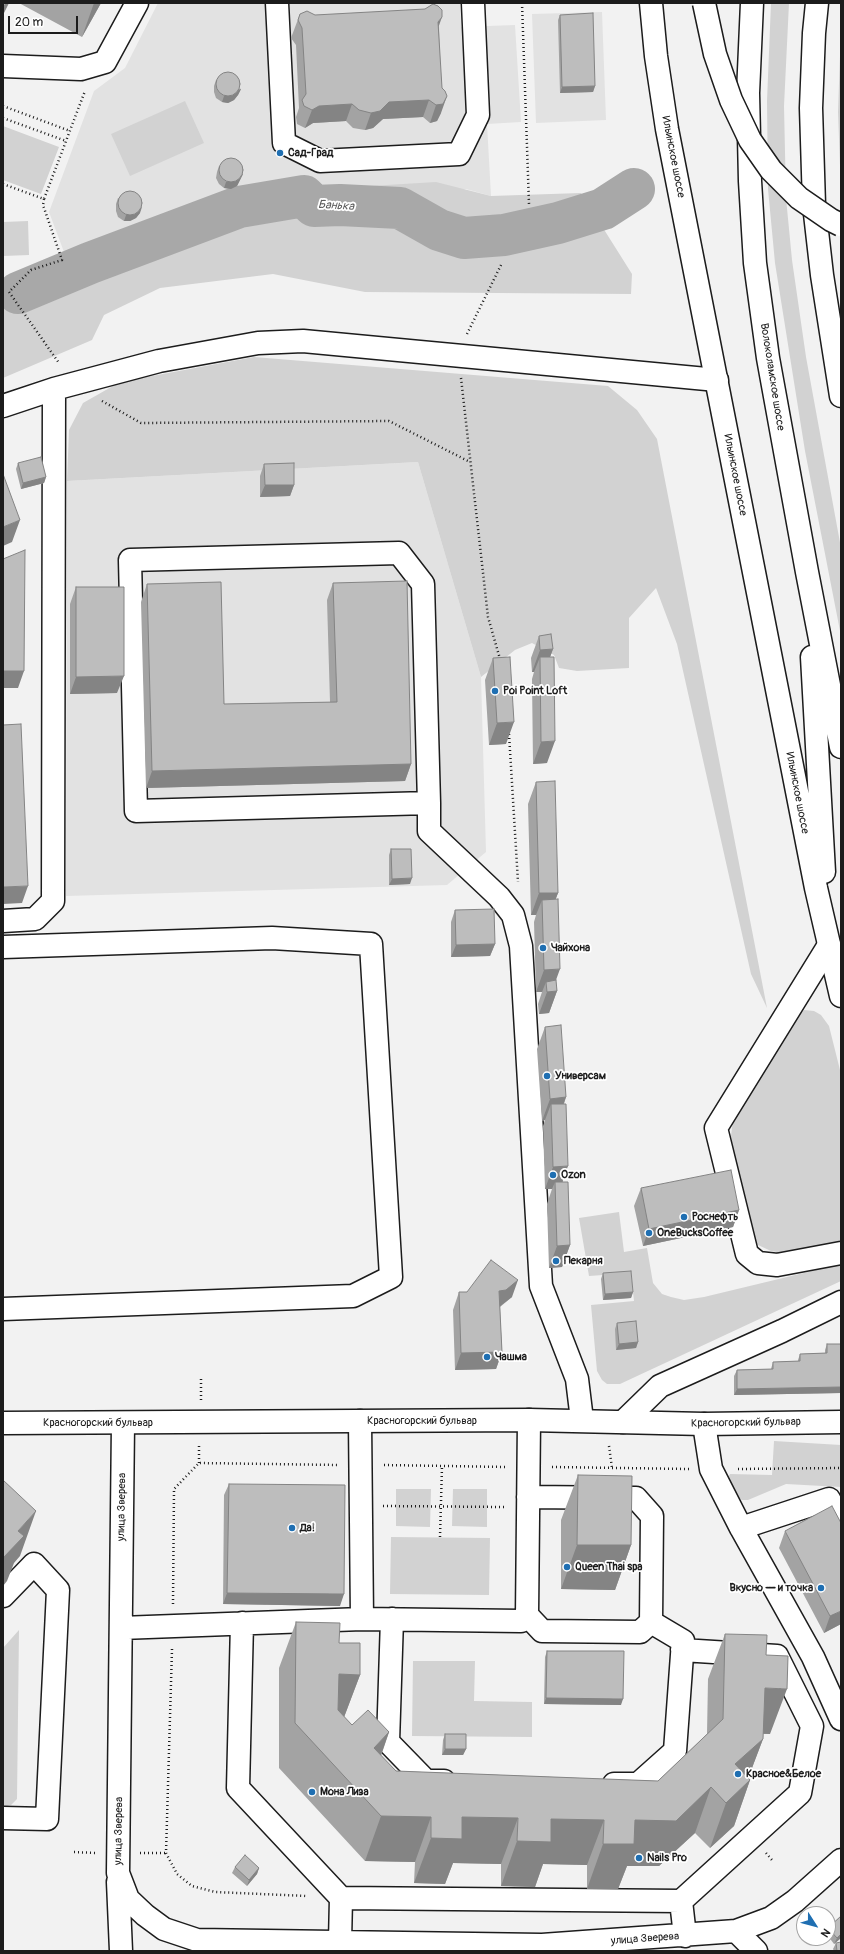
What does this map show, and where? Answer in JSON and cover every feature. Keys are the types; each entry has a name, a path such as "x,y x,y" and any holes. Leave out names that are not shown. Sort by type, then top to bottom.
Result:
{"main road":[{"path":"3,66 81,69 105,62 137,3"},
{"path":"277,3 284,143 320,161 459,154 478,115 473,3"},
{"name":"Ильинское шоссе","path":"650,3 667,129 717,380 752,568 816,888 829,945"},
{"path":"704,3 718,61 731,100 750,140 771,170 799,198 831,220 841,225"},
{"name":"Волоколамское шоссе","path":"752,3 748,93 750,182 755,263 768,358 806,572 841,747"},
{"path":"818,3 814,32 811,108 814,205 822,275 841,396"},
{"path":"3,406 64,386 159,361 258,342 303,341 360,348 459,355 717,380"},
{"path":"3,921 35,920 53,901 64,386"},
{"path":"429,803 136,811 130,560 399,553 423,584 429,803 429,831 499,897 513,914 521,946 541,1286 577,1379 582,1420"},
{"path":"806,572 829,945 841,996"},
{"path":"3,948 272,938 371,944 391,1277 354,1296 3,1309"},
{"path":"829,945 716,1128 747,1254 758,1263 777,1266 841,1253"},
{"path":"623,1422 660,1386 782,1331 841,1302"},
{"path":"528,1502 636,1498 652,1516 651,1622 640,1632 542,1631 527,1615 528,1502 529,1467 529,1420"},
{"name":"Красногорский бульвар","path":"3,1423 529,1420 582,1420 704,1424 841,1422"},
{"path":"360,1421 359,1506 362,1619"},
{"name":"улица Зверева","path":"123,1423 118,1872 128,1899 144,1915 164,1929 197,1940 311,1947 340,1942 436,1948 542,1948 736,1931 772,1918 795,1901 841,1860"},
{"path":"704,1424 711,1469 741,1528 813,1657 841,1719"},
{"path":"741,1528 829,1499 841,1522"},
{"path":"3,1596 34,1564 58,1590 47,1819 3,1818"},
{"path":"120,1628 362,1619 521,1621 527,1615"},
{"path":"392,1619 388,1742 426,1781 465,1782"},
{"path":"591,1784 638,1784 675,1751 683,1641 651,1622"},
{"path":"242,1623 238,1788 341,1898 340,1942"},
{"path":"341,1898 681,1901 800,1793 812,1726 777,1656 682,1650"},
{"path":"118,1872 121,1951"},
{"path":"681,1901 685,1936"},
{"path":"736,1931 756,1951"},
{"path":"177,1951 197,1940"}],"path":[{"path":"522,3 529,204"},
{"path":"86,68 89,78 44,199 43,206 62,260 31,270 9,292 64,386 141,423 389,422 470,462"},
{"path":"3,106 70,131"},
{"path":"3,118 66,141"},
{"path":"3,184 44,199"},
{"path":"501,662 488,617 459,355 463,343 502,263"},
{"path":"508,732 518,883"},
{"path":"608,1446 612,1468"},
{"path":"341,1898 215,1892 192,1886 177,1874 166,1853 173,1625 174,1489 199,1463 711,1469 841,1468"},
{"path":"440,1537 442,1466"},
{"path":"359,1506 441,1507 528,1502"}],"shaded area":[{"name":"Сад-Град","path":"158,3 460,3 461,27 515,25 521,122 487,124 491,196 466,189 209,203 64,252 49,212 94,91 125,68"},
{"path":"771,3 789,3 784,106 786,198 792,260 806,357 841,548 841,636 805,451 775,263 768,189 767,101"},
{"path":"602,12 606,120 536,123 532,14"},
{"path":"841,27 841,192 838,112"},
{"path":"185,101 204,143 130,176 111,134"},
{"path":"3,126 59,147 41,194 3,180"},
{"path":"436,182 491,196 581,193 632,274 631,294 365,292 273,274 160,288 104,315 92,340 3,378 3,309 169,245 209,203 304,190"},
{"path":"28,221 29,255 3,256 3,222"},
{"path":"254,357 608,386 637,410 657,439 767,1008 751,974 677,644 656,588 629,618 629,668 577,671 559,668 554,655 532,643 515,650 481,677 418,462 67,481 69,430 83,403 120,382"},
{"path":"418,462 481,677 486,852 447,885 66,896 67,481"},
{"path":"804,1010 814,1011 821,1015 829,1026 841,1074 841,1246 788,1254 771,1251 758,1245 751,1237 748,1226 752,1225 742,1184 739,1184 731,1136 734,1112 792,1021"},
{"path":"619,1212 624,1252 647,1248 653,1283 662,1294 671,1297 684,1300 704,1297 841,1264 841,1281 620,1384 607,1384 602,1380 597,1371 591,1305 634,1301 631,1273 589,1276 579,1218"},
{"path":"774,1441 841,1445 841,1487 786,1484 748,1500 742,1500 737,1497 729,1476 730,1474 772,1475"},
{"path":"396,1489 431,1489 430,1527 396,1526"},
{"path":"453,1489 487,1489 487,1527 452,1526"},
{"path":"391,1537 490,1538 489,1595 390,1594"},
{"path":"19,1630 17,1799 11,1805 4,1807 3,1648"},
{"path":"413,1661 475,1661 474,1701 532,1702 532,1737 412,1736"}],"building":[{"path":"433,4 442,10 442,17 438,22 442,88 447,96 443,104 436,105 429,100 389,102 380,111 371,113 359,110 352,104 319,106 312,110 304,106 302,100 306,94 302,28 298,20 300,14 307,11 315,15 425,9"},
{"path":"593,13 595,86 562,87 560,15"},
{"path":"223,72 233,72 240,79 240,89 233,96 223,96 216,89 216,79"},
{"path":"226,158 236,158 243,165 243,175 236,182 226,182 219,175 219,165"},
{"path":"130,191 139,194 142,203 139,212 130,215 121,212 118,203 121,194"},
{"path":"41,457 46,477 23,483 18,463"},
{"path":"294,463 294,485 265,485 264,464"},
{"path":"3,474 20,520 3,527"},
{"path":"25,550 24,671 3,671 3,559"},
{"path":"407,581 411,764 152,771 147,584 221,582 224,704 337,702 333,583"},
{"path":"76,587 124,587 124,676 76,677"},
{"path":"551,634 553,649 540,650 539,636"},
{"path":"510,657 514,722 497,723 493,658"},
{"path":"540,657 554,657 555,741 541,742"},
{"path":"21,724 28,886 3,887 3,725"},
{"path":"555,781 558,893 539,893 536,782"},
{"path":"391,849 411,849 412,878 392,879"},
{"path":"558,899 560,969 544,970 542,900"},
{"path":"494,909 495,944 456,945 455,910"},
{"path":"556,980 557,991 547,992 546,982"},
{"path":"561,1025 566,1097 550,1099 545,1027"},
{"path":"551,1104 566,1104 568,1166 553,1167"},
{"path":"731,1170 739,1210 649,1229 641,1188"},
{"path":"555,1182 568,1182 570,1245 557,1246"},
{"path":"491,1260 518,1280 506,1290 499,1291 502,1352 461,1353 459,1292 467,1292"},
{"path":"631,1271 633,1292 605,1294 603,1273"},
{"path":"636,1321 638,1342 619,1344 617,1323"},
{"path":"827,1344 841,1344 841,1387 737,1389 737,1370 773,1369 773,1362 800,1361 800,1354 827,1353"},
{"path":"578,1475 632,1476 631,1545 577,1545"},
{"path":"3,1480 36,1511 18,1531 24,1536 3,1558"},
{"path":"229,1484 345,1485 344,1594 227,1593"},
{"name":"Вкусно — и точка","path":"832,1506 841,1523 841,1611 830,1616 785,1531"},
{"path":"296,1622 340,1623 339,1643 360,1643 360,1675 339,1674 338,1710 352,1725 368,1710 389,1732 374,1748 396,1771 658,1781 723,1719 725,1634 767,1635 766,1655 788,1656 787,1689 765,1688 763,1739 735,1764 750,1780 726,1803 711,1787 676,1821 635,1820 634,1844 603,1844 604,1820 551,1819 551,1842 517,1841 518,1818 462,1817 462,1839 431,1838 431,1817 381,1816 295,1723"},
{"path":"547,1651 624,1651 623,1699 546,1698"},
{"path":"445,1734 466,1734 466,1749 445,1749"},
{"path":"245,1855 259,1868 249,1880 235,1867"},
{"path":"841,1916 841,1934 837,1938 836,1937 836,1921"},
{"path":"841,1942 841,1951 837,1951 836,1943"}],"waterway":[{"name":"Банька","path":"18,293 90,263 239,207 304,196 314,206 340,205 400,208 439,230 464,238 504,235 558,223 603,209 634,189"}],"place":[{"name":"Сад-Град","path":"280,153"},
{"name":"Poi Point Loft","path":"495,691"},
{"name":"Чайхона","path":"543,948"},
{"name":"Универсам","path":"547,1076"},
{"name":"Ozon","path":"553,1175"},
{"name":"Роснефть","path":"684,1217"},
{"name":"OneBucksCoffee","path":"649,1233"},
{"name":"Пекарня","path":"556,1261"},
{"name":"Чашма","path":"487,1357"},
{"name":"Да!","path":"292,1528"},
{"name":"Queen Thai spa","path":"567,1567"},
{"name":"Вкусно — и точка","path":"821,1588"},
{"name":"Красное&Белое","path":"738,1774"},
{"name":"Мона Лиза","path":"312,1792"},
{"name":"Nails Pro","path":"639,1858"}]}
